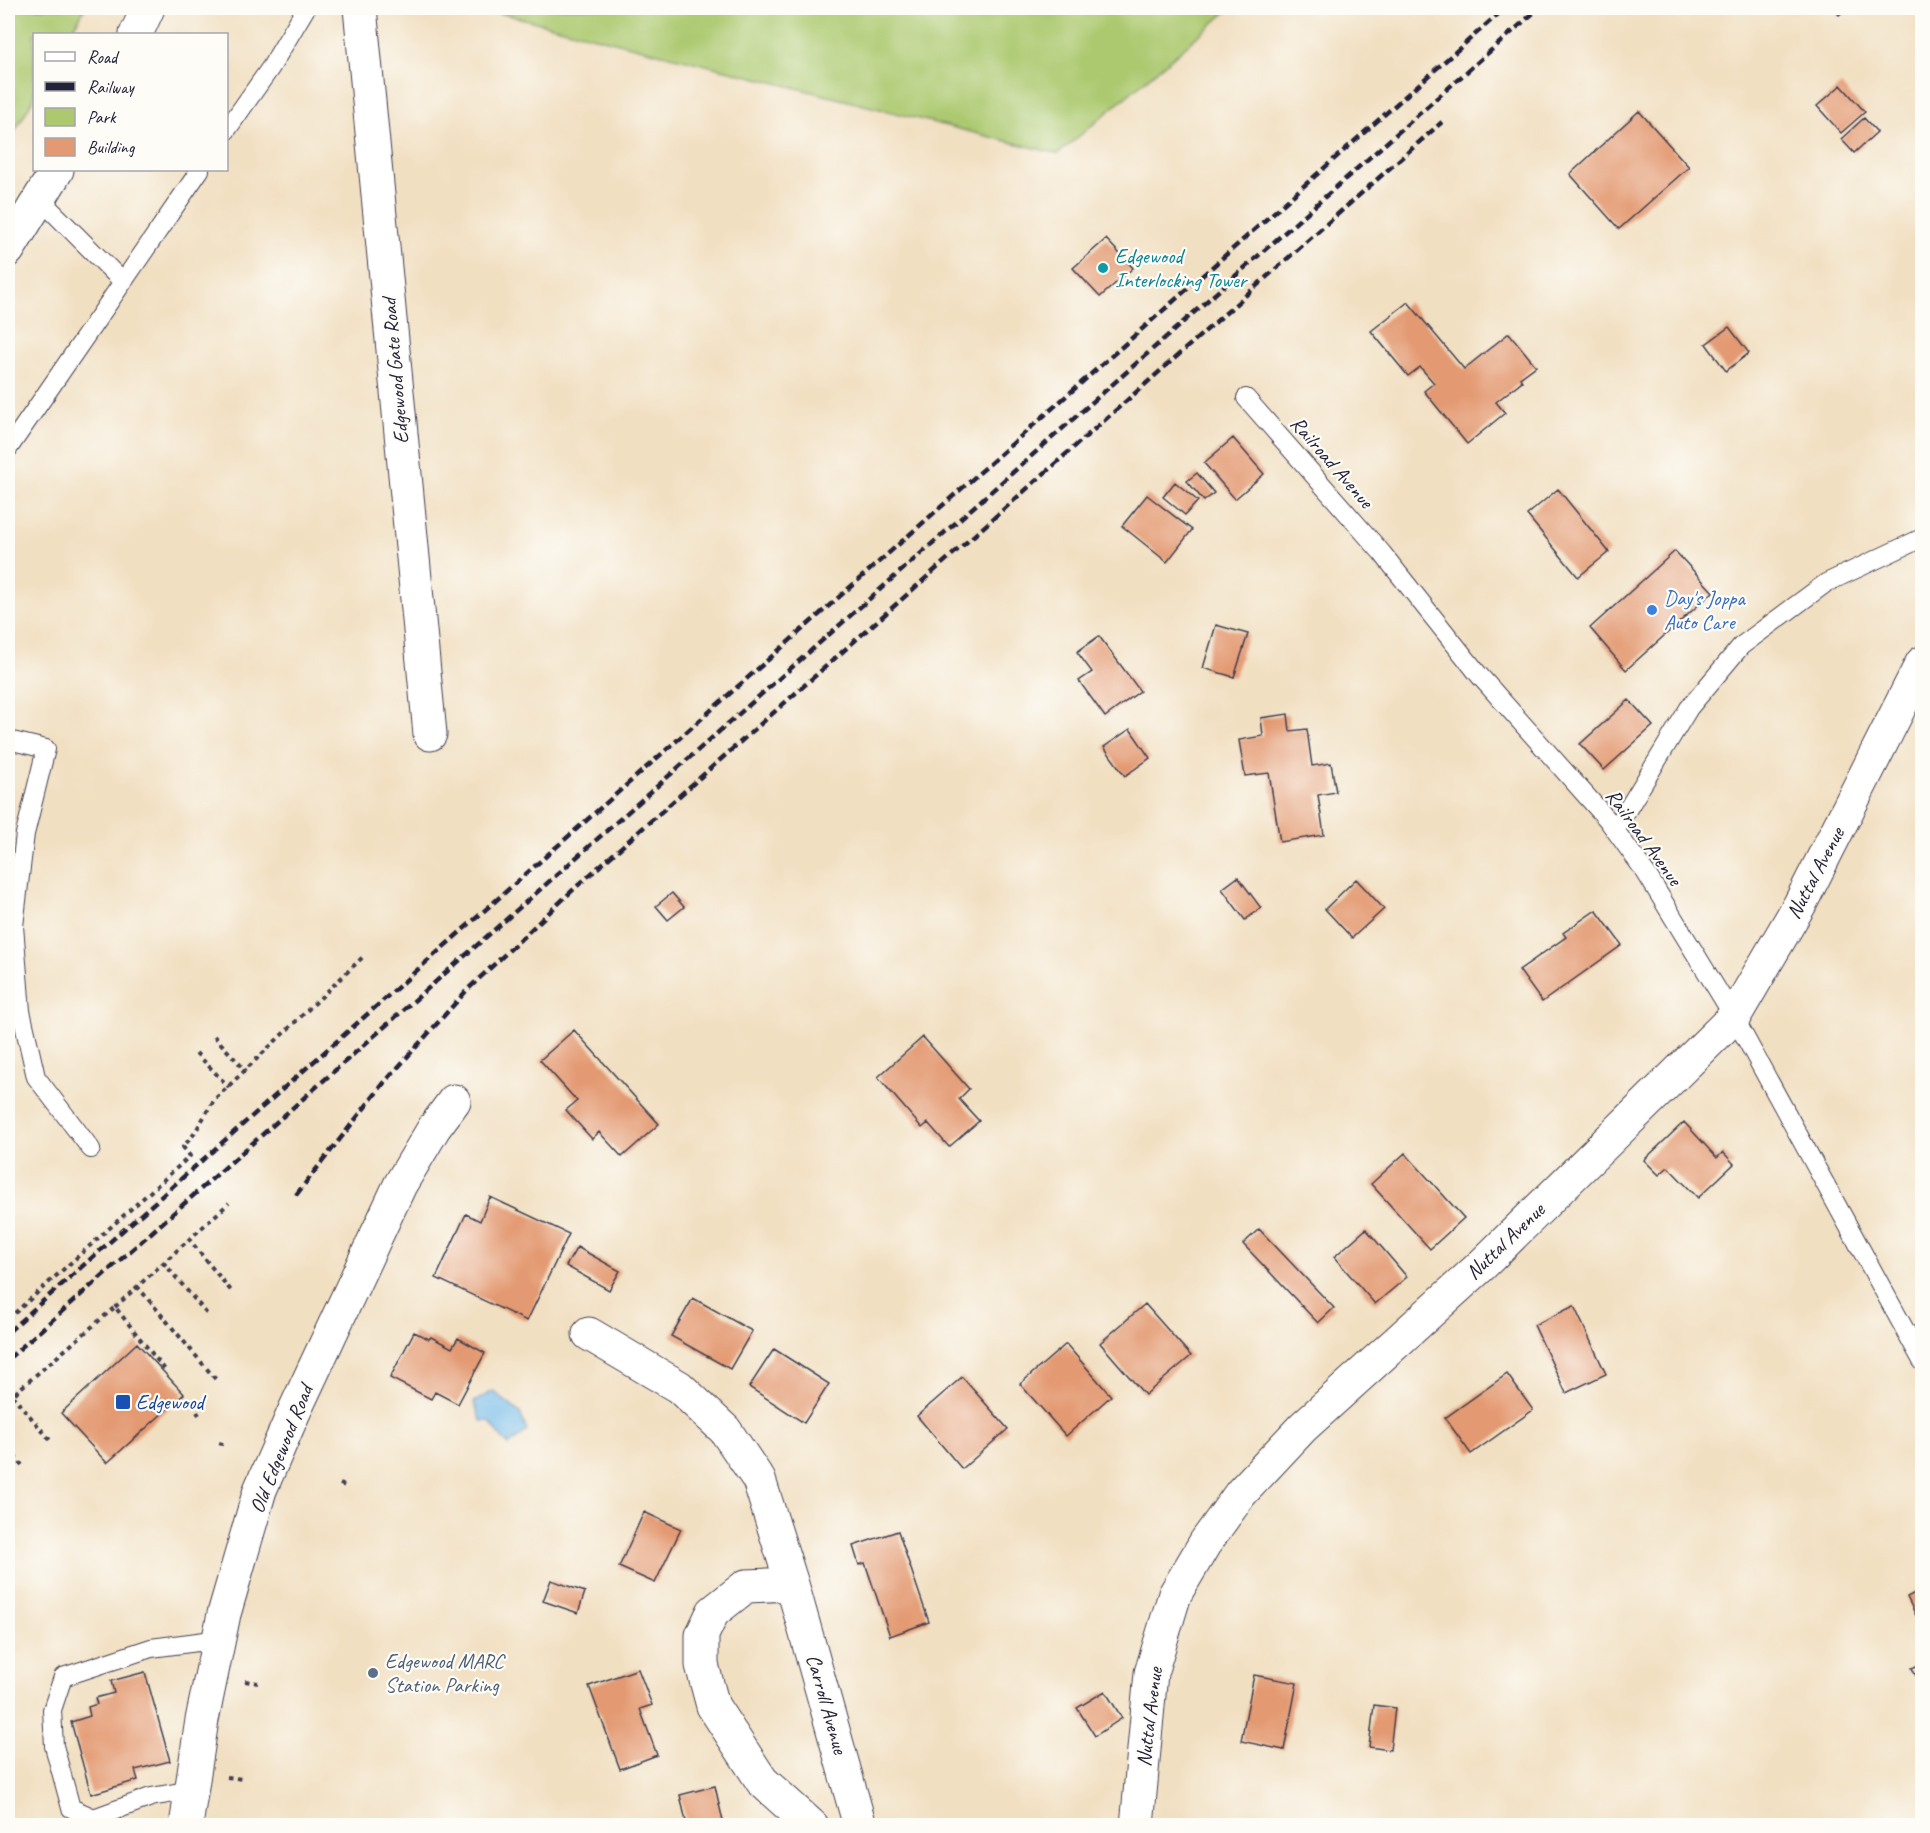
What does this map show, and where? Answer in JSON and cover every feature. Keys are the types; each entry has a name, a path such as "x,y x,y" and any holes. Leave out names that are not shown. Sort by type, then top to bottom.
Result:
{"street":[{"path":"136,33 148,8"},
{"name":"Edgewood Gate Road","path":"360,8 430,734"},
{"path":"8,250 56,171"},
{"name":"Nuttal Avenue","path":"1137,1826 1151,1673 1175,1594 1205,1543 1241,1493 1303,1427 1481,1266 1734,1017 1800,904 1923,663"},
{"name":"Old Edgewood Road","path":"186,1826 202,1720 221,1638 224,1614 260,1490 400,1185 434,1128 454,1101"},
{"name":"Carroll Avenue","path":"589,1334 679,1387 725,1430 759,1480 792,1584 860,1826"},
{"path":"792,1584 746,1586 713,1612 702,1635 702,1665 713,1706 762,1781 812,1826"}],"lane":[{"path":"228,128 271,67 306,8"},
{"path":"8,450 199,171"},
{"path":"40,199 123,282"},
{"name":"Railroad Avenue","path":"1245,398 1382,553 1479,675 1615,830 1646,873 1734,1017 1923,1361"},
{"path":"1615,830 1689,708 1741,646 1826,583 1923,538"},
{"path":"8,740 46,749 25,834 14,926 21,1011 36,1077 91,1149"},
{"path":"192,1790 151,1797 94,1818 71,1808 54,1746 52,1710 63,1677 151,1648 221,1638"}],"path":[{"path":"8,1319 190,1156 183,1147 194,1134 214,1100 365,955"},
{"path":"214,1036 246,1071"},
{"path":"196,1053 229,1087"},
{"path":"8,1399 115,1307 228,1203"},
{"path":"189,1239 232,1292"},
{"path":"163,1262 207,1314"},
{"path":"137,1286 218,1382"},
{"path":"115,1307 166,1371"},
{"path":"12,1395 50,1440"},
{"path":"219,1443 225,1445"},
{"path":"8,1449 22,1465"},
{"path":"224,1777 243,1779"}],"green space":[{"path":"8,8 85,8 71,33 33,33 33,100 8,143"},
{"path":"480,8 1231,8 1058,154"}],"water":[{"path":"493,1391 520,1413 527,1431 509,1445 489,1421 481,1421 474,1402"}],"building":[{"path":"1833,8 1848,8 1839,15"},
{"path":"1841,85 1865,112 1841,133 1817,106"},
{"path":"1639,111 1689,167 1619,229 1570,174"},
{"path":"1864,118 1877,132 1854,153 1841,139"},
{"name":"Edgewood Interlocking Tower","path":"1106,239 1133,268 1100,297 1073,268"},
{"path":"1408,302 1464,369 1509,333 1536,366 1496,402 1505,413 1467,444 1424,391 1434,383 1420,367 1408,376 1371,331"},
{"path":"1729,327 1749,353 1726,371 1706,344"},
{"path":"1233,438 1264,474 1235,499 1204,463"},
{"path":"1197,473 1214,493 1204,501 1187,481"},
{"path":"1175,482 1198,501 1185,515 1163,497"},
{"path":"1558,489 1609,552 1578,577 1527,515"},
{"path":"1147,495 1192,530 1167,562 1122,526"},
{"name":"Day's Joppa Auto Care","path":"1675,551 1713,592 1626,670 1590,628"},
{"path":"1216,625 1248,634 1234,677 1203,668"},
{"path":"1099,636 1140,691 1105,717 1079,681 1092,672 1077,652"},
{"path":"1629,700 1653,726 1604,770 1580,744"},
{"path":"1288,714 1290,731 1307,729 1312,766 1331,763 1336,792 1318,795 1324,835 1280,842 1269,773 1245,776 1239,740 1263,736 1261,718"},
{"path":"1130,729 1150,758 1125,776 1104,747"},
{"path":"1238,877 1261,908 1245,920 1222,889"},
{"path":"1356,879 1384,909 1352,938 1325,909"},
{"path":"672,893 684,907 668,920 656,906"},
{"path":"1596,910 1622,945 1542,1002 1519,970 1566,937 1563,933"},
{"path":"574,1030 659,1124 622,1157 599,1132 592,1139 566,1110 577,1101 540,1060"},
{"path":"923,1037 969,1089 959,1099 979,1121 949,1147 928,1123 922,1128 878,1077"},
{"path":"1684,1122 1717,1158 1723,1152 1734,1164 1698,1198 1668,1167 1659,1175 1644,1160"},
{"path":"1405,1153 1464,1218 1430,1249 1371,1184"},
{"path":"490,1197 569,1234 527,1321 436,1278 466,1214 480,1221"},
{"path":"1259,1229 1334,1308 1318,1323 1243,1244"},
{"path":"1366,1229 1407,1277 1375,1304 1334,1257"},
{"path":"577,1247 620,1271 609,1290 566,1266"},
{"path":"693,1298 752,1331 730,1369 671,1336"},
{"path":"1145,1304 1191,1356 1145,1395 1100,1343"},
{"path":"1574,1306 1606,1374 1566,1393 1534,1325"},
{"path":"414,1332 429,1339 431,1337 452,1348 458,1338 485,1353 458,1404 435,1392 431,1399 390,1378"},
{"name":"Edgewood","path":"137,1343 184,1394 107,1463 61,1413"},
{"path":"1066,1344 1111,1396 1066,1436 1020,1384"},
{"path":"774,1349 829,1384 804,1423 749,1387"},
{"path":"1507,1374 1533,1410 1471,1454 1445,1418"},
{"path":"962,1377 1008,1429 962,1469 917,1416"},
{"path":"644,1512 681,1529 655,1583 619,1567"},
{"path":"898,1531 929,1622 890,1636 865,1563 859,1565 853,1546"},
{"path":"551,1580 585,1592 578,1613 543,1601"},
{"path":"1922,1589 1922,1628 1907,1597"},
{"path":"1922,1663 1922,1688 1912,1668"},
{"path":"638,1669 652,1705 640,1709 657,1755 620,1769 589,1686"},
{"path":"145,1672 170,1761 135,1770 138,1780 91,1794 71,1722 90,1716 88,1707 97,1704 95,1698 114,1693 111,1681"},
{"path":"1254,1675 1297,1683 1284,1750 1241,1741"},
{"path":"1105,1691 1122,1718 1095,1736 1077,1708"},
{"path":"1374,1705 1395,1708 1390,1750 1369,1747"},
{"path":"715,1786 724,1826 687,1826 680,1795"}],"railway":[{"path":"8,1332 1505,8"},
{"path":"8,1359 1539,8"},
{"path":"296,1195 384,1083 467,990 575,888 1442,122"}],"place":[{"name":"Edgewood Interlocking Tower","path":"1103,268"},
{"name":"Day's Joppa Auto Care","path":"1652,610"},
{"name":"Edgewood","path":"123,1402"},
{"name":"Edgewood MARC Station Parking","path":"373,1673"}]}
